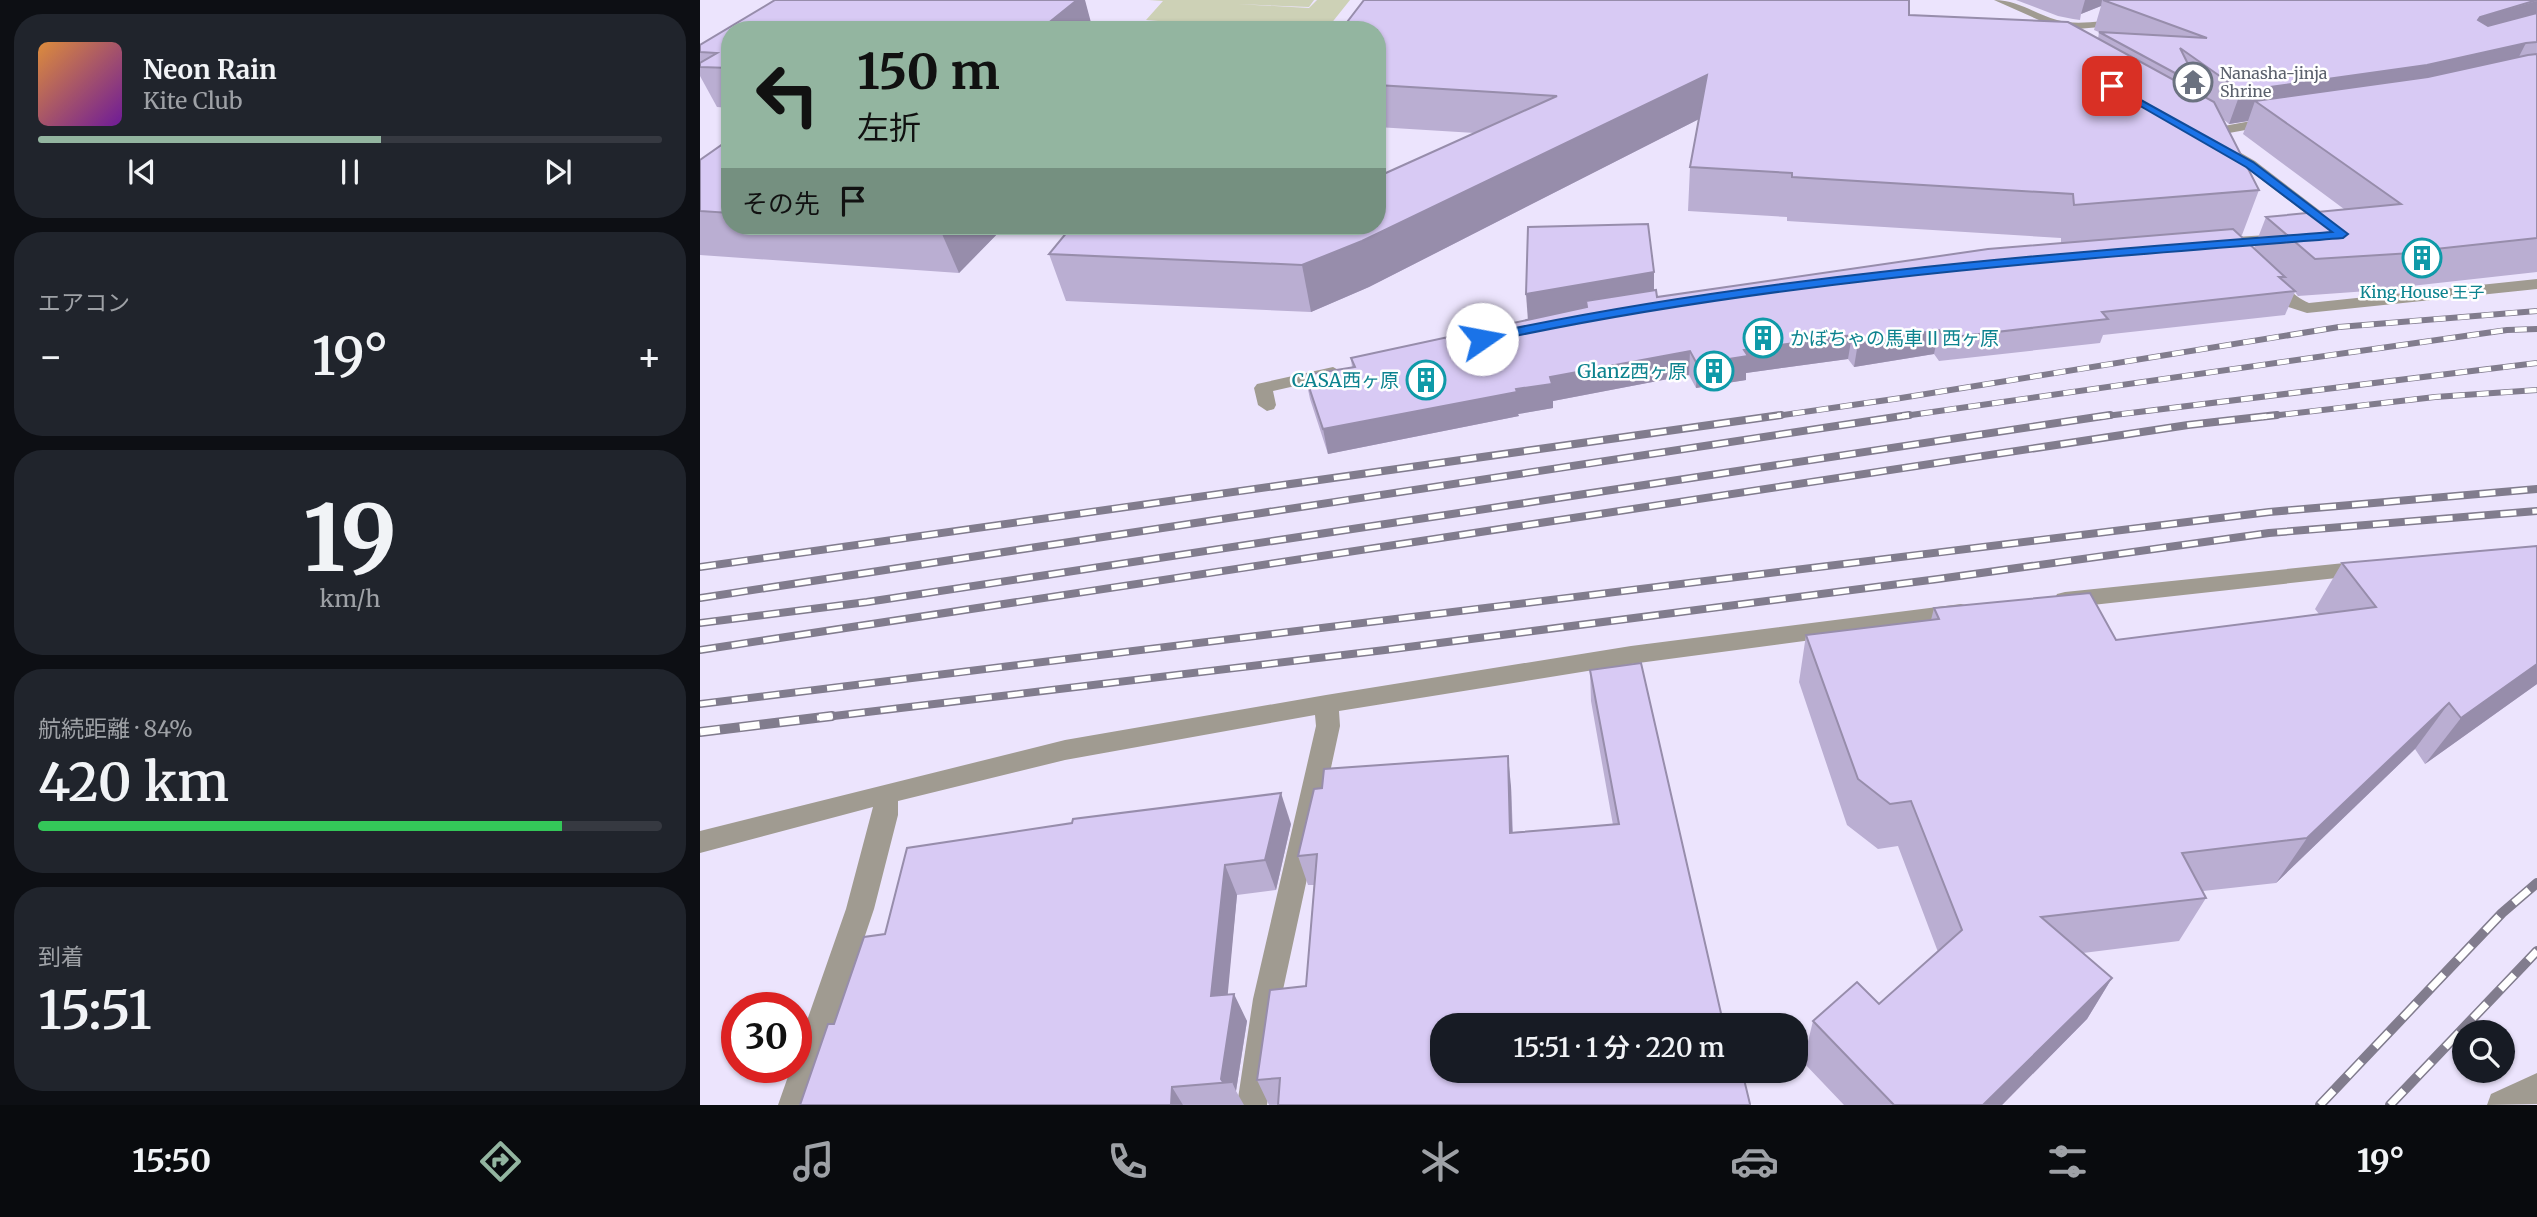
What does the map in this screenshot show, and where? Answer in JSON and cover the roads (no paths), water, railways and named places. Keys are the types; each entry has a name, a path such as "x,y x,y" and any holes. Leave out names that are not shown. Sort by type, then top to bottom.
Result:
{"street":[{"path":"2000,0 2058,24 2077,26 2143,20"},
{"path":"2045,47 2034,40 2033,36 2058,24 2108,9"},
{"path":"2200,244 2343,234 2250,164 2194,131 2288,119"},
{"path":"2227,242 2291,302 2307,308 2537,284"},
{"path":"1267,405 1263,388 1351,368"},
{"path":"2046,602 2388,566"},
{"path":"700,842 1065,750 1326,704 1631,655 1977,610"},
{"path":"1252,1105 1267,999 1328,726 1326,704"},
{"path":"793,1105 860,909 885,815 886,793"},
{"path":"2502,1105 2536,1090"}],"railway":[{"path":"1769,417 2339,327 2537,311"},
{"path":"1897,417 2507,330 2537,329"},
{"path":"2098,417 2537,363"},
{"path":"2262,417 2435,397 2537,390"},
{"path":"700,567 1781,415"},
{"path":"700,598 1909,415"},
{"path":"700,623 867,602 2110,415"},
{"path":"700,650 2188,425 2277,415"},
{"path":"700,704 2269,512 2537,489"},
{"path":"817,718 1385,650 1938,579 2269,533 2537,511"},
{"path":"700,732 832,716"},
{"path":"2320,1105 2502,913 2537,883"},
{"path":"2390,1105 2537,951"}],"place":[{"name":"Nanasha-jinja Shrine","path":"2193,82"},
{"name":"King House 王子","path":"2422,258"},
{"name":"かぼちゃの馬車Ⅱ西ヶ原","path":"1763,338"},
{"name":"Glanz西ヶ原","path":"1714,371"},
{"name":"CASA西ヶ原","path":"1426,380"}]}
